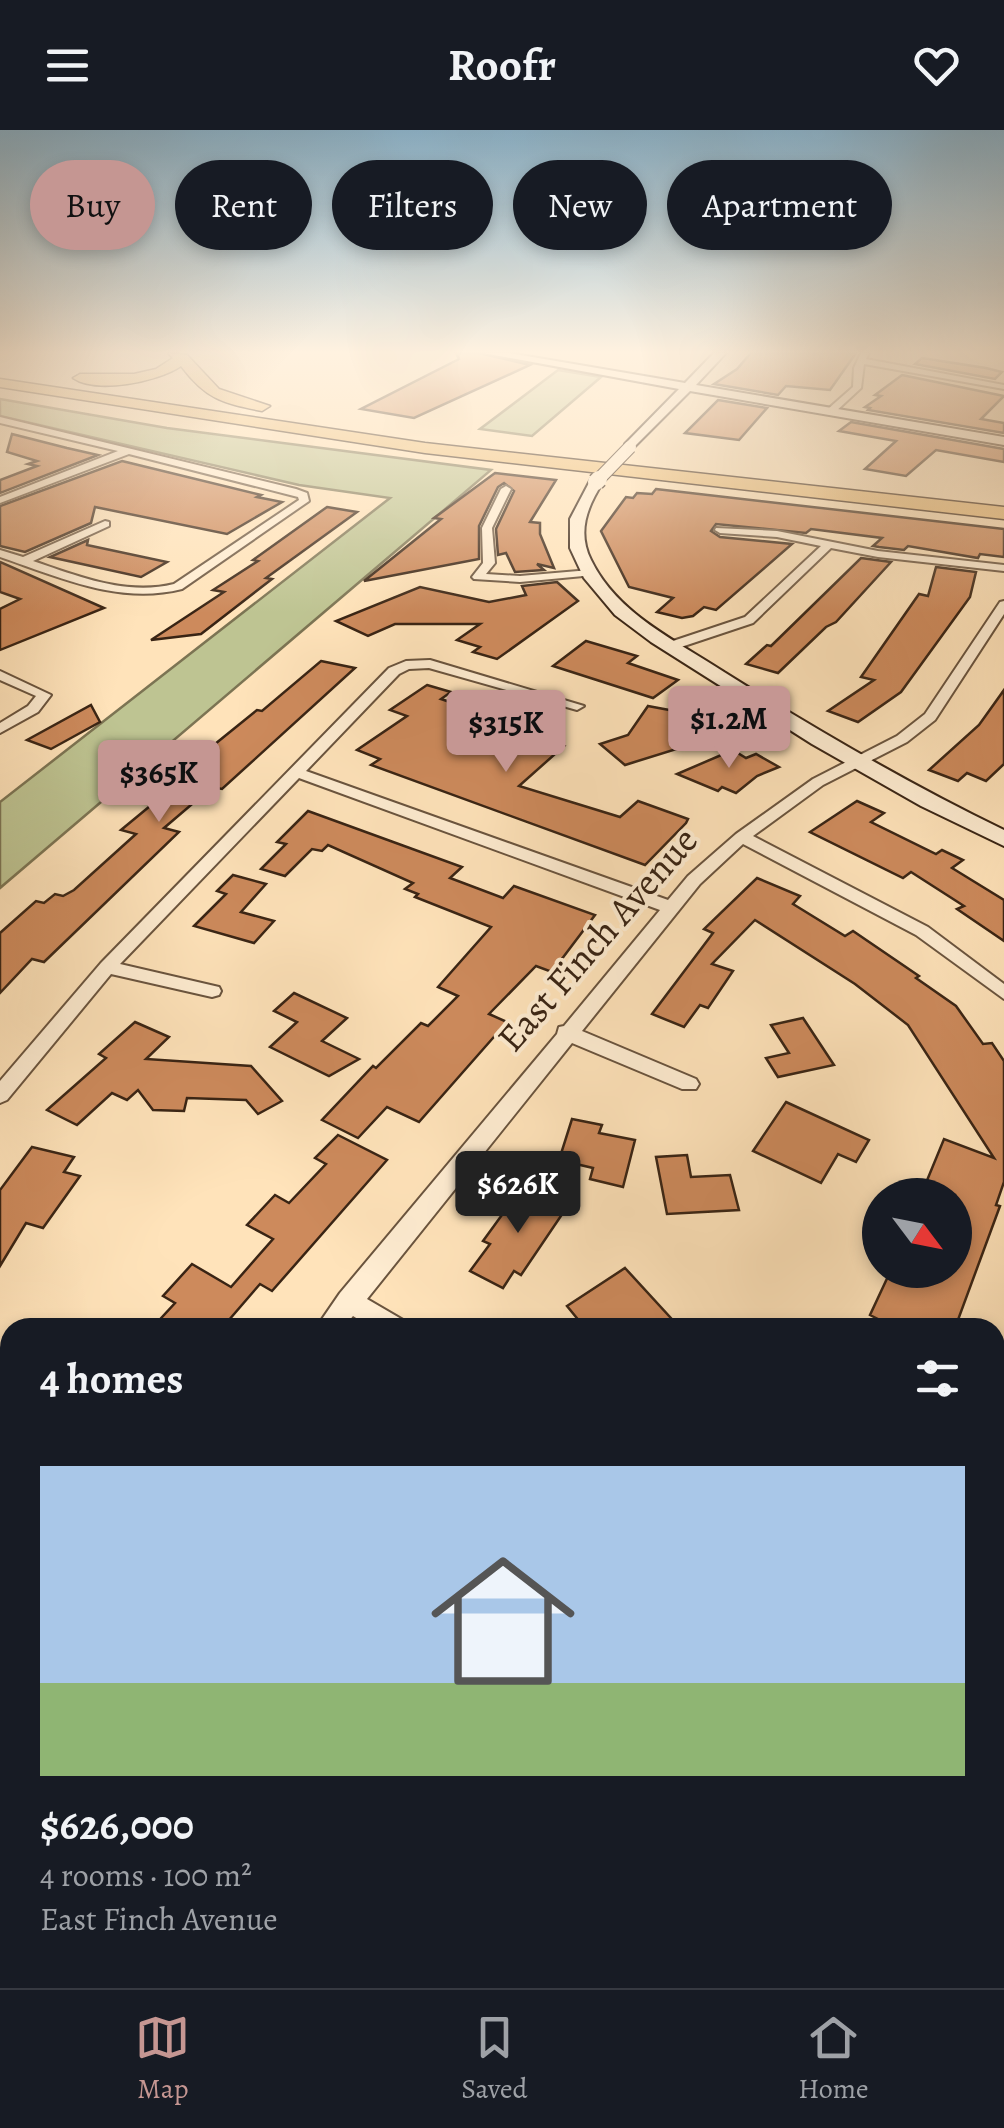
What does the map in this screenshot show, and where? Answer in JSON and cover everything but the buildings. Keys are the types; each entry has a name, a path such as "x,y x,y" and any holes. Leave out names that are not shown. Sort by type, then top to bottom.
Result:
{"highway":[{"path":"372,440 1004,513"},
{"path":"466,440 1004,499"}],"street":[{"path":"0,553 125,590 155,594 189,580 304,501 303,495 81,440"},
{"path":"637,440 596,482 576,514 577,544 590,573 620,607 671,646 854,762 1004,839"},
{"path":"0,500 128,451"},
{"path":"506,489 487,528 488,563 478,577 520,579 590,573"},
{"path":"25,560 104,524"},
{"path":"720,530 776,534 1004,568"},
{"path":"671,646 748,620 829,544"},
{"name":"East Finch Avenue","path":"336,1318 670,907 742,836 818,782 902,739 930,717 1004,606"},
{"path":"0,1095 107,967 394,671 406,665 442,666 577,706"},
{"path":"0,674 44,695 33,709 0,729"},
{"path":"296,772 670,907"},
{"path":"742,836 922,931 1004,993"},
{"path":"107,967 212,991"},
{"path":"566,1032 690,1084"},
{"path":"349,1301 377,1318"}],"green space":[{"path":"103,440 257,440 491,470 0,888 0,802 390,498 299,485"}]}
